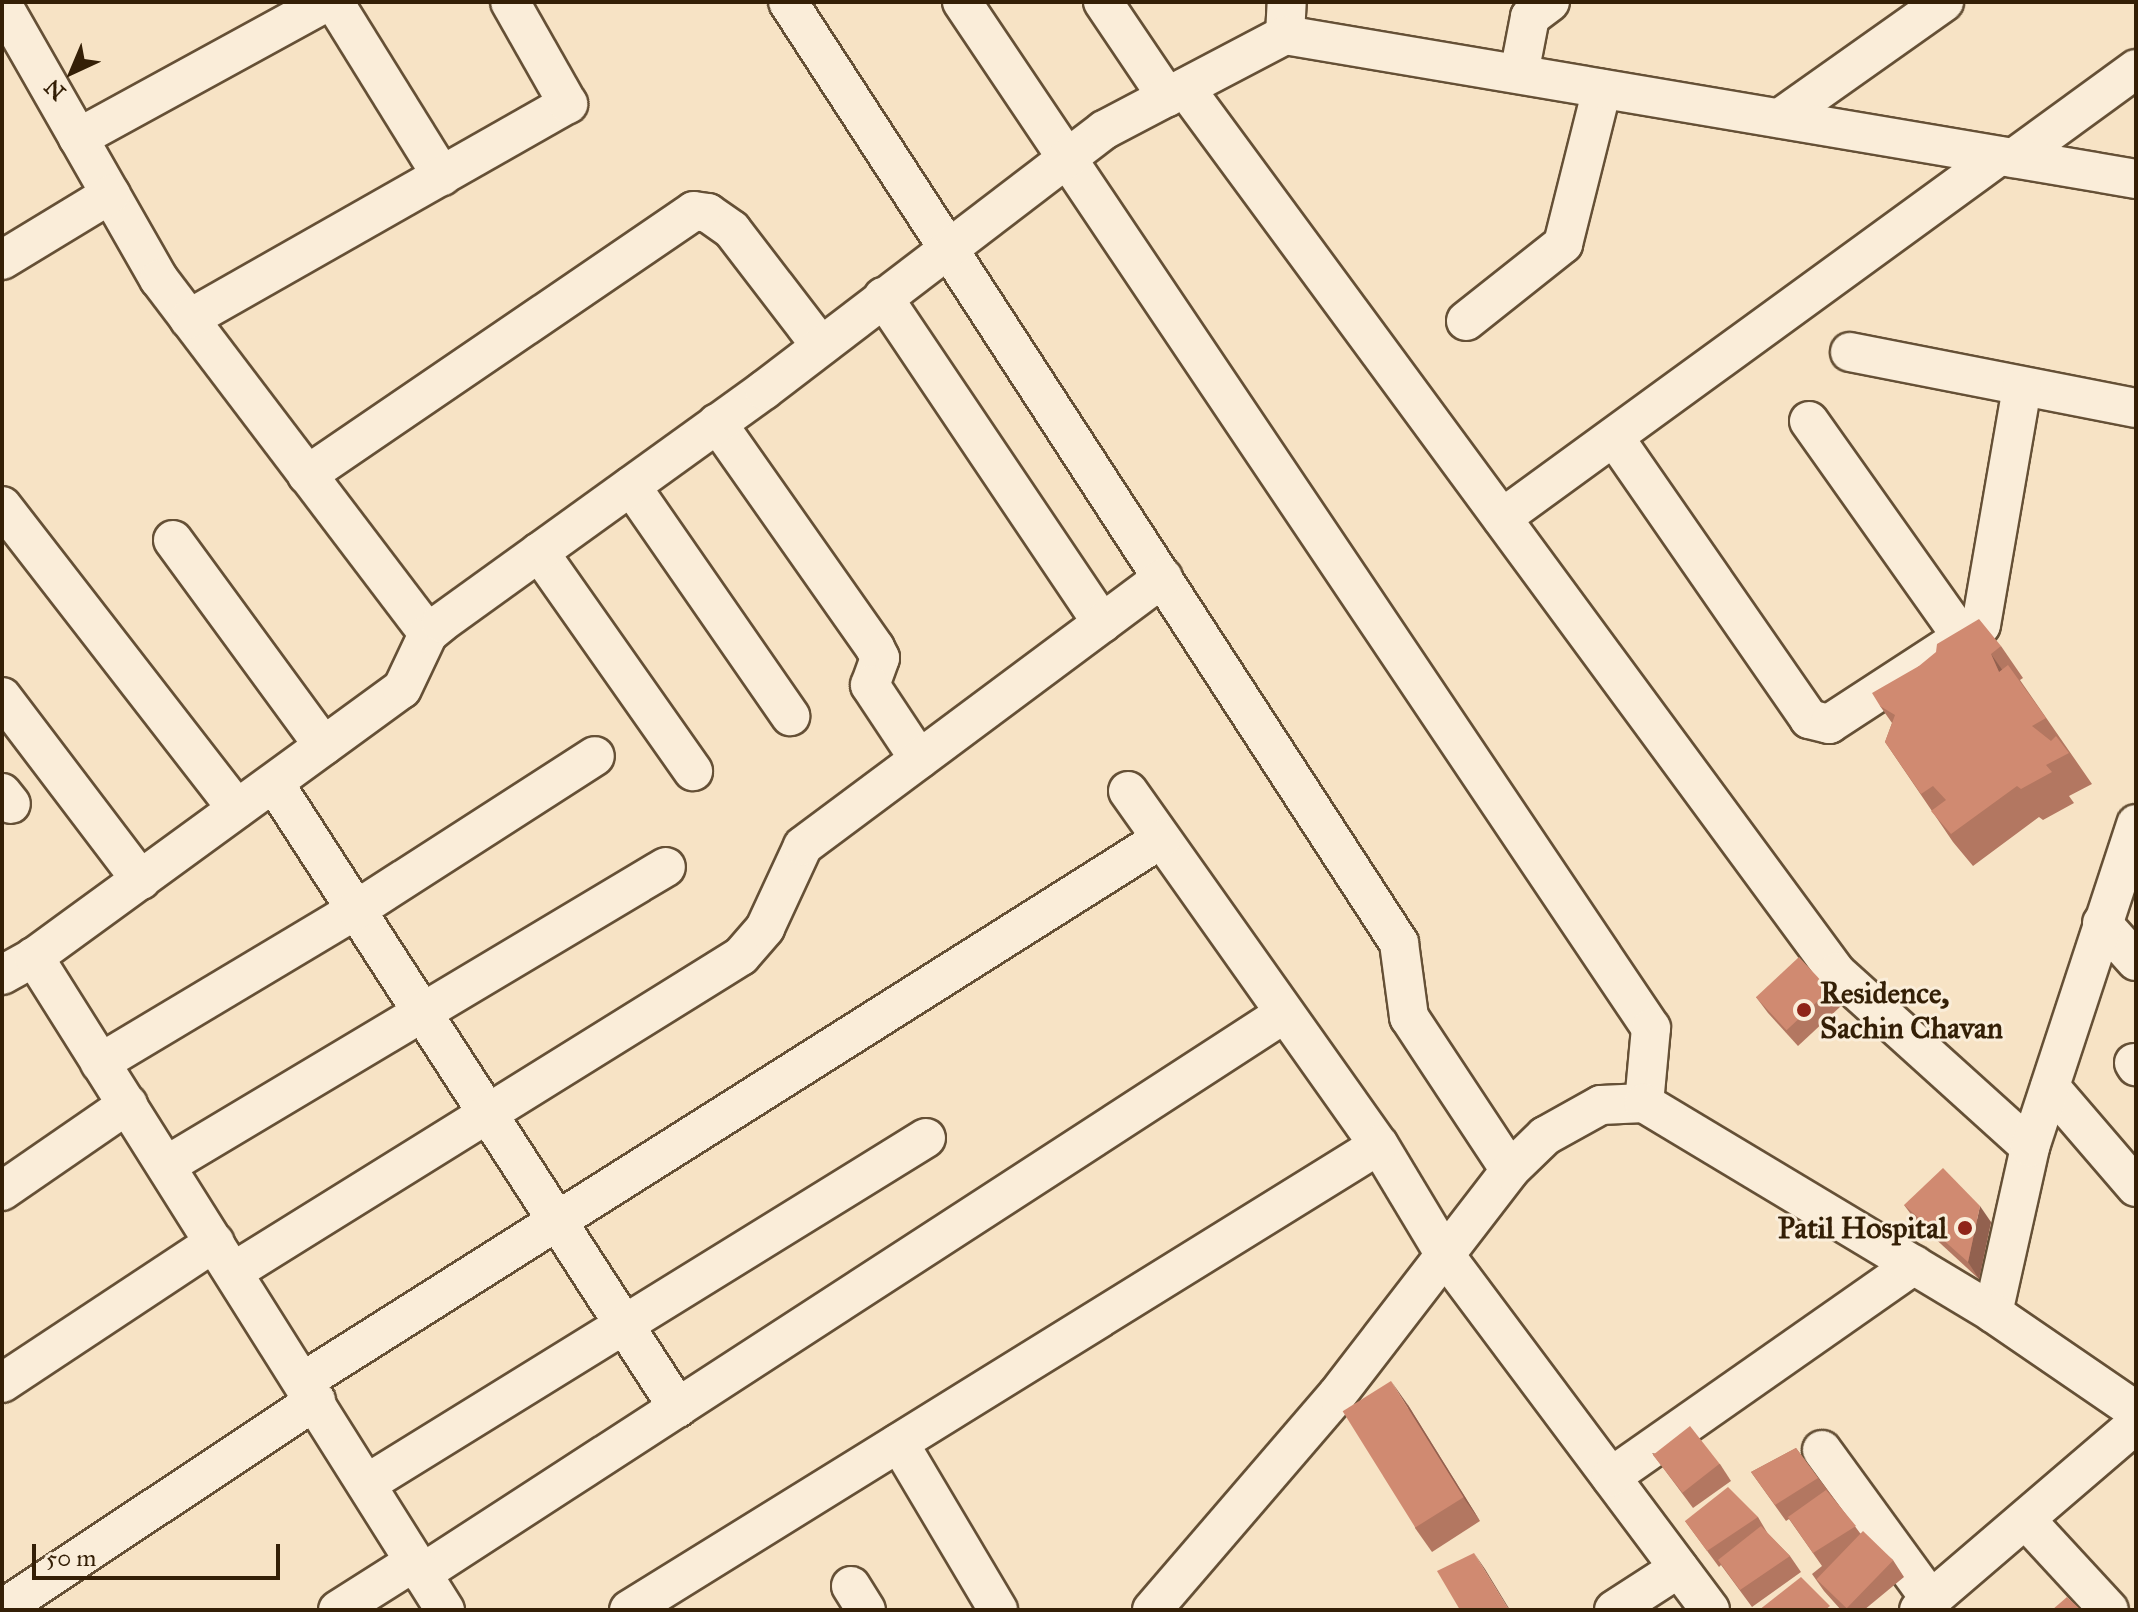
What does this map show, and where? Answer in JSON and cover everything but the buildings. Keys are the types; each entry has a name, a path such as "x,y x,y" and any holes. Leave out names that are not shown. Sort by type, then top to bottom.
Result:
{"street":[{"path":"78,138 326,2"},
{"path":"334,2 442,176"},
{"path":"189,319 568,104 510,2"},
{"path":"788,2 1399,943 1409,1017 1510,1170"},
{"path":"962,2 1065,162 1651,1028 1644,1103"},
{"path":"1103,2 1176,92 1502,518 1836,972 2030,1147"},
{"path":"1519,74 1530,17 1550,2"},
{"path":"1780,118 1944,2"},
{"path":"2,4 159,279 428,634"},
{"path":"445,1610 128,1104 100,1063 18,966 402,689 428,634 821,346 1104,130 1176,92 1286,19 1519,74 2136,179"},
{"path":"1502,518 2006,157 2136,69"},
{"path":"1466,321 1563,244 1602,89"},
{"path":"7,245 111,194"},
{"path":"307,475 694,211 708,213 732,230 821,346"},
{"path":"883,297 1102,623"},
{"path":"1850,352 2136,408"},
{"path":"1614,437 1809,719 1820,725 1976,630 1985,617 2022,388"},
{"path":"1809,421 1962,637"},
{"path":"717,423 875,648 880,658 870,685 919,759"},
{"path":"631,486 790,716"},
{"path":"2,506 237,809"},
{"path":"173,540 324,746"},
{"path":"539,552 693,771"},
{"path":"2,1383 224,1257 491,1114 741,956 765,928 803,846 1163,578"},
{"path":"2,697 141,880"},
{"path":"100,1063 356,910 595,756"},
{"path":"274,783 491,1114 678,1408"},
{"path":"1128,791 1282,1015 1379,1145 1447,1258 1710,1610"},
{"path":"1993,1313 2030,1147 2136,824"},
{"path":"2,1609 310,1390 558,1219 1161,839"},
{"path":"167,1165 666,867"},
{"path":"2102,923 2136,961"},
{"path":"338,1610 418,1568 678,1408 1282,1015"},
{"path":"2050,1087 2136,1187"},
{"path":"1152,1610 1447,1258 1510,1170 1569,1120 1601,1105 1644,1103 1993,1313 2136,1411"},
{"path":"2,1191 128,1104"},
{"path":"368,1483 926,1138"},
{"path":"629,1610 1379,1145"},
{"path":"1611,1477 1914,1265"},
{"path":"1822,1450 1925,1605 2136,1424"},
{"path":"899,1443 998,1610"},
{"path":"2026,1520 2109,1610"},
{"path":"1614,1610 1679,1568"}],"place":[{"name":"Residence, Sachin Chavan","path":"1804,1010"},
{"name":"Patil Hospital","path":"1965,1228"}]}
